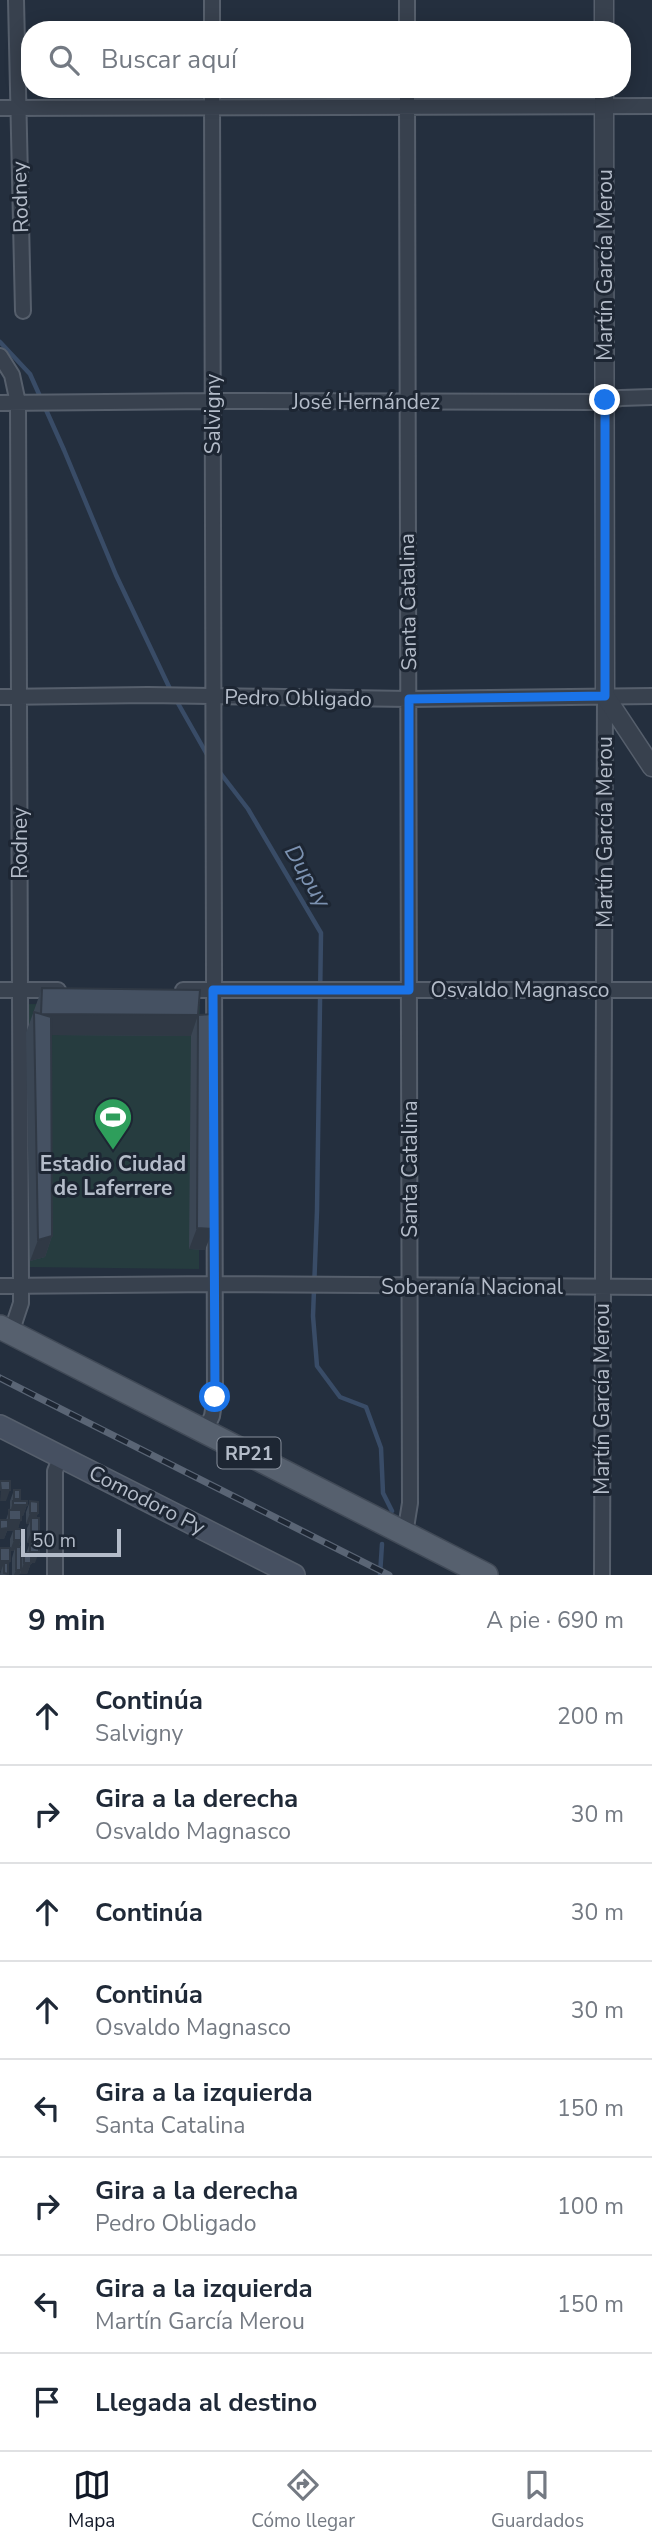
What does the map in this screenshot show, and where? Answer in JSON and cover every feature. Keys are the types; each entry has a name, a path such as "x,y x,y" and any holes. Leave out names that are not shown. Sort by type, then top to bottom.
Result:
{"main road":[{"name":"RP21","path":"6,1330 486,1575"},
{"name":"Comodoro Py","path":"0,1426 294,1575"}],"street":[{"name":"Rodney","path":"16,0 23,311"},
{"path":"212,0 212,21"},
{"path":"407,0 407,21"},
{"path":"604,0 604,21"},
{"name":"Salvigny","path":"212,98 213,990"},
{"name":"Santa Catalina","path":"405,1534 410,1503 407,98"},
{"path":"0,108 407,107 604,98 652,106"},
{"name":"Martín García Merou","path":"602,1575 605,990 604,98"},
{"name":"Rodney","path":"0,356 12,375 18,403 20,697 21,1287 19,1311 6,1330"},
{"name":"José Hernández","path":"18,403 594,402 652,397"},
{"path":"0,403 18,403"},
{"name":"Pedro Obligado","path":"20,697 148,695 409,699 652,696"},
{"path":"605,696 652,767"},
{"path":"0,697 20,697"},
{"path":"0,990 75,990"},
{"path":"172,990 213,990 215,1397 212,1416 205,1431"},
{"name":"Osvaldo Magnasco","path":"213,990 652,990"},
{"path":"0,1286 215,1284"},
{"name":"Soberanía Nacional","path":"215,1284 652,1287"},
{"path":"55,1575 55,1471 61,1456"}],"green space":[{"name":"Estadio Ciudad de Laferrere","path":"26,1004 200,1006 199,1269 26,1267"}],"building":[{"path":"42,988 200,990 198,1015 41,1014"},
{"path":"34,1012 51,1017 52,1236 38,1240"},
{"path":"213,1014 213,1229 197,1228 198,1015"},
{"path":"0,1481 10,1481 10,1490 1,1490"},
{"path":"14,1490 20,1490 20,1499 14,1499"},
{"path":"13,1501 27,1501 27,1505 13,1505"},
{"path":"30,1501 38,1502 38,1513 30,1513"},
{"path":"9,1510 21,1510 21,1520 9,1520"},
{"path":"31,1518 39,1518 39,1532 31,1532"},
{"path":"0,1520 8,1520 8,1528 0,1529"},
{"path":"14,1529 21,1529 21,1540 14,1540"},
{"path":"30,1542 39,1542 39,1552 30,1552"},
{"path":"16,1547 21,1547 21,1570 16,1570"},
{"path":"0,1548 10,1548 10,1561 0,1561"},
{"path":"24,1553 31,1553 31,1563 24,1563"},
{"path":"4,1563 8,1563 8,1574 4,1573"}],"waterway":[{"name":"Dupuy","path":"0,342 30,374 116,575 171,691"},
{"name":"Dupuy","path":"175,698 209,758"},
{"name":"Dupuy","path":"218,770 248,809 321,933 313,1316 317,1366 340,1397 366,1407 381,1448 383,1493 392,1511"},
{"path":"380,1575 382,1544"}],"railway":[{"path":"0,1378 389,1575"}],"place":[{"name":"Estadio Ciudad de Laferrere","path":"113,1151"}],"route":[{"path":"215,1397 213,990 409,990 409,699 605,696 605,400"}]}
